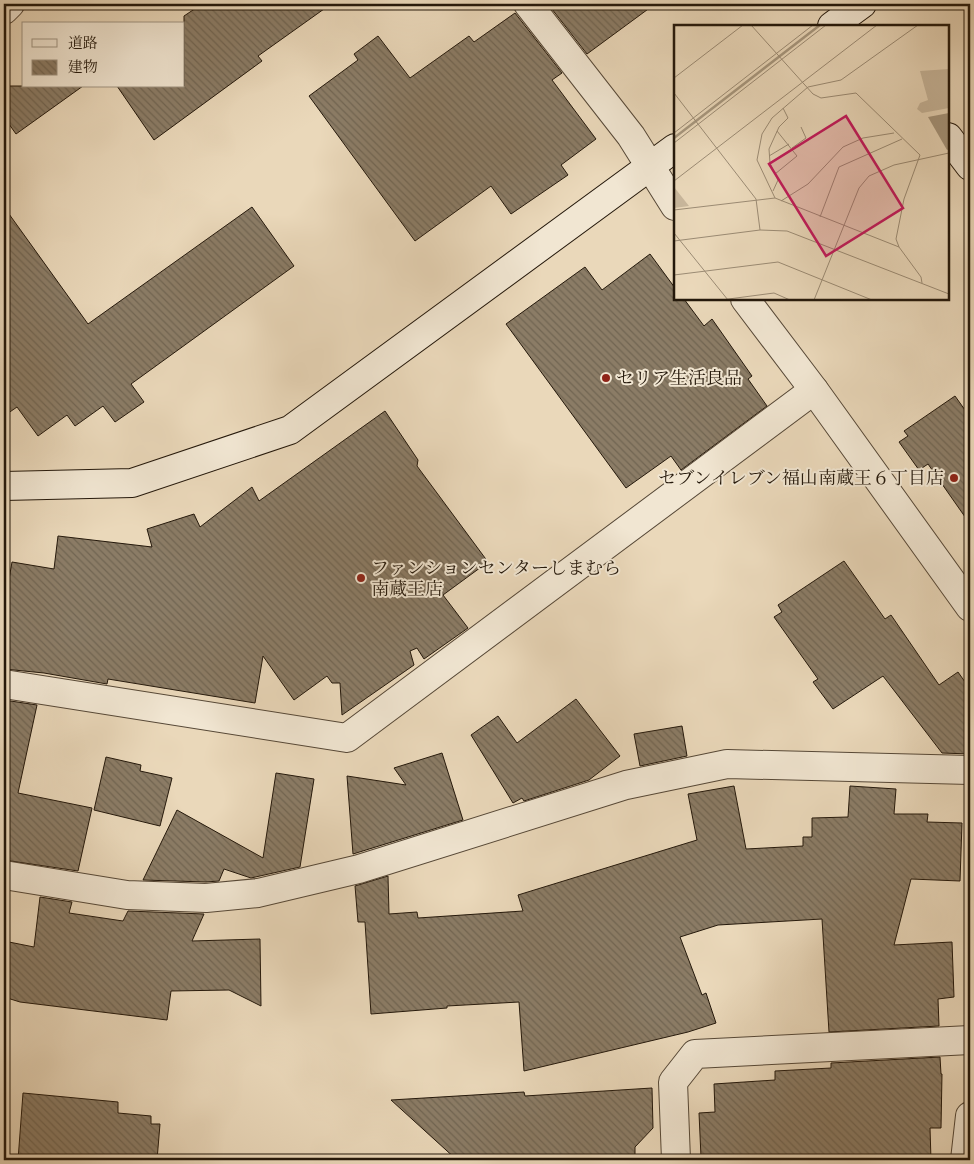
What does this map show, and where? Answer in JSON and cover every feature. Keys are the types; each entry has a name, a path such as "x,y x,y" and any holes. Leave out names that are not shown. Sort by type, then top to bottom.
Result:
{"street":[{"path":"4,10 10,4"},
{"path":"528,4 631,136 674,204"},
{"path":"949,138 970,166"},
{"path":"4,486 132,483 290,430 674,149"},
{"path":"747,300 970,607"},
{"path":"4,684 347,738 814,390"},
{"path":"4,875 127,895 206,898 258,893 358,869 626,785 727,764 970,770"},
{"path":"676,1160 673,1082 695,1054 970,1040"},
{"path":"965,1160 970,1116"}],"building":[{"path":"202,4 331,4 258,56 262,61 154,140 118,88 185,88 184,16"},
{"path":"548,4 655,4 587,54"},
{"path":"515,13 562,73 552,80 596,139 561,165 568,175 511,214 491,186 415,241 309,96 358,60 354,54 378,36 410,78 469,36 474,42"},
{"path":"4,86 22,86 22,88 80,88 16,134 4,117"},
{"path":"4,207 88,324 252,207 294,266 131,384 144,402 115,422 103,406 75,426 67,415 38,436 17,407 4,416"},
{"name":"セリア生活良品","path":"650,254 674,287 674,300 685,300 704,326 712,319 752,376 748,379 767,406 681,470 671,456 626,488 506,324 585,267 602,290"},
{"name":"セブンイレブン福山南蔵王６丁目店","path":"955,396 970,417 970,524 928,464 919,470 899,442 908,436 904,431"},
{"path":"385,411 418,460 417,466 488,562 443,595 468,628 424,659 417,648 410,651 414,665 342,715 340,683 332,683 327,676 294,700 263,656 255,703 108,679 107,684 44,673 4,669 4,591 7,591 12,562 54,569 58,536 152,547 147,529 194,514 200,527 252,487 259,501"},
{"path":"844,561 885,619 891,615 939,685 958,672 970,689 970,754 942,753 883,676 833,709 813,682 818,679 774,617 782,612 778,605"},
{"path":"576,699 620,756 589,780 524,801 522,798 513,803 471,735 498,716 517,743"},
{"path":"4,700 37,705 18,793 92,808 78,871 4,860"},
{"path":"682,726 687,756 640,766 634,734"},
{"path":"442,753 463,820 353,854 347,776 406,785 394,768"},
{"path":"106,757 141,765 140,771 172,778 160,826 94,810"},
{"path":"276,773 314,779 300,867 251,878 224,869 219,881 143,880 177,810 263,858"},
{"path":"734,786 746,849 803,846 803,837 812,837 812,818 848,817 850,786 896,789 894,814 928,814 927,822 962,823 960,881 911,879 894,945 952,942 954,997 938,999 939,1026 829,1032 822,919 718,925 680,937 702,995 706,993 716,1023 688,1032 524,1071 519,1002 447,1006 447,1008 371,1014 365,922 358,922 355,886 388,876 389,914 417,912 418,918 523,911 518,895 697,840 688,794"},
{"path":"40,897 72,902 69,913 123,921 128,911 204,914 192,941 260,939 261,1006 229,990 171,991 167,1020 20,1002 4,997 4,941 34,947"},
{"path":"940,1057 942,1074 941,1128 930,1128 931,1160 703,1160 703,1157 701,1157 699,1113 715,1112 714,1084 775,1080 775,1071 831,1068 831,1063"},
{"path":"652,1088 653,1128 635,1147 635,1160 564,1160 564,1156 518,1160 457,1160 391,1100 524,1092 525,1096"},
{"path":"23,1093 118,1102 118,1113 151,1116 151,1124 160,1124 157,1160 18,1160"}],"place":[{"name":"セリア生活良品","path":"606,378"},
{"name":"セブンイレブン福山南蔵王６丁目店","path":"954,478"},
{"name":"ファンションセンターしまむら 南蔵王店","path":"361,578"}]}
